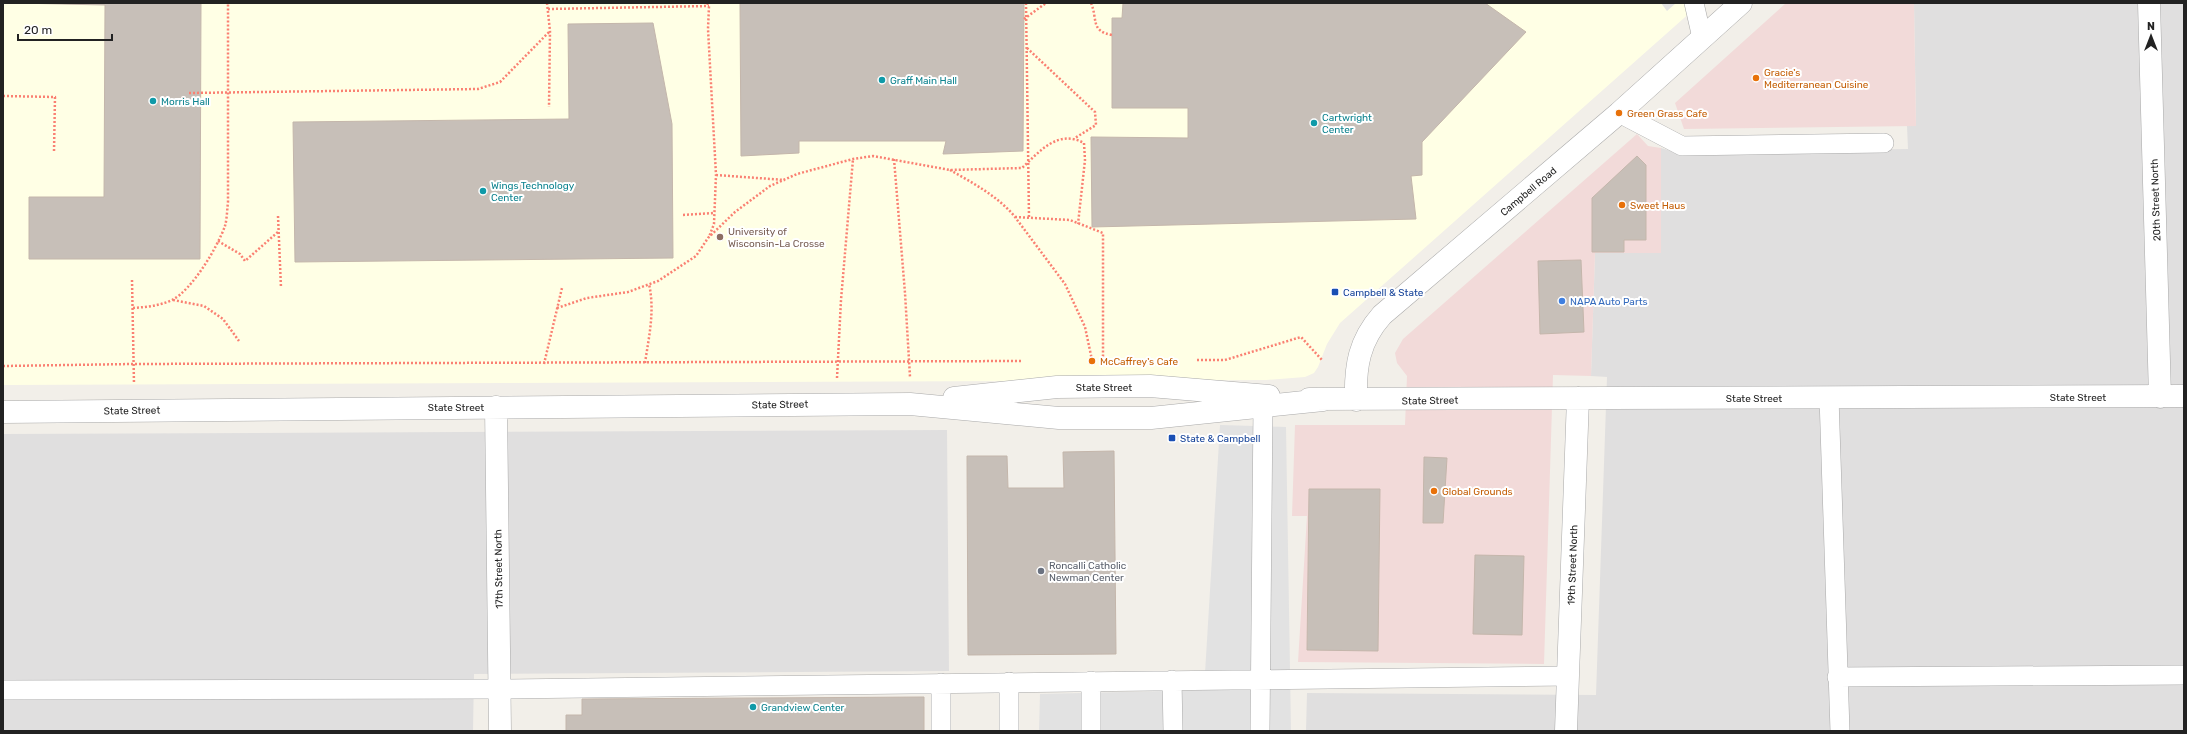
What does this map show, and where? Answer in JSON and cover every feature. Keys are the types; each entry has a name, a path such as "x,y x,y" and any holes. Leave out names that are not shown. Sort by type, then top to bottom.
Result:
{"street":[{"name":"Campbell Road","path":"1356,400 1357,370 1365,338 1382,315 1619,113 1741,3"},
{"name":"20th Street North","path":"2149,3 2160,397"},
{"name":"State Street","path":"910,404 1057,387 1150,386 1323,400 2184,396"},
{"name":"19th Street North","path":"1566,731 1578,398"},
{"name":"State Street","path":"3,412 910,404 1059,418 1151,418 1323,400"},
{"name":"17th Street North","path":"496,407 500,731"}],"lane":[{"path":"1694,3 1702,38"},
{"path":"1619,113 1682,146 1884,143"},
{"path":"1829,397 1837,677 1840,731"},
{"path":"1260,731 1259,679 1263,407"},
{"path":"3,690 500,689 1568,676"},
{"path":"1837,677 2184,676"},
{"path":"1172,680 1173,731"},
{"path":"1091,681 1091,731"},
{"path":"1009,682 1009,731"},
{"path":"941,683 941,731"}],"path":[{"path":"133,308 149,307 173,299 195,279 218,241 225,225 228,202 228,3"},
{"path":"547,3 550,30 549,107"},
{"path":"1026,3 1025,18 1027,48 1030,218"},
{"path":"1025,18 1046,3"},
{"path":"1091,3 1098,30 1103,34 1112,35"},
{"path":"548,9 708,4 708,30 716,175 714,224 708,238 696,256 658,281 628,292 587,298 558,308"},
{"path":"189,93 478,89 500,82 550,30"},
{"path":"708,238 735,212 770,186 853,159 873,156 950,170 1022,168 1047,144 1075,138 1096,125 1095,112 1027,48"},
{"path":"3,96 55,98 54,152"},
{"path":"1075,138 1084,143 1085,160 1078,224"},
{"path":"836,404 853,159"},
{"path":"894,159 909,362 910,404"},
{"path":"950,170 980,188 1009,210 1065,284 1085,327 1092,361"},
{"path":"716,175 786,180"},
{"path":"683,215 714,213"},
{"path":"278,216 281,288"},
{"path":"1015,217 1070,220 1103,233 1103,361"},
{"path":"218,241 240,254 245,261 279,231"},
{"path":"132,280 134,410"},
{"path":"645,363 652,317 652,300 649,284"},
{"path":"544,364 562,288"},
{"path":"173,299 204,306 223,319 239,341"},
{"path":"1194,360 1224,360 1301,336 1322,360"},
{"path":"3,366 133,364 544,364 1029,361"},
{"path":"1084,361 1111,361"}],"shaded area":[{"name":"University of Wisconsin-La Crosse","path":"3,3 1701,3 1340,323 1327,344 1318,367 1314,373 1305,377 1266,380 3,385"},
{"path":"1661,3 1676,3 1667,11"},
{"path":"1786,3 1914,3 1916,126 1684,129 1675,103"},
{"path":"1914,3 2184,3 2184,731 1306,731 1307,693 1596,695 1607,377 1591,376 1595,253 1661,253 1661,148 1675,152 1908,149 1907,126 1916,125"},
{"path":"1637,134 1648,146 1661,148 1661,253 1595,253 1591,376 1553,375 1544,664 1298,662 1307,516 1292,516 1295,425 1405,425 1407,376 1397,363 1395,353 1403,339"},
{"path":"1220,425 1286,427 1291,731 1039,731 1040,694 1204,690"},
{"path":"947,430 949,671 474,674 473,731 3,731 3,434"}],"building":[{"name":"Morris Hall","path":"17,3 201,3 200,259 29,259 29,197 104,197 105,5"},
{"name":"Graff Main Hall","path":"740,3 1024,3 1023,151 943,154 946,141 799,141 799,153 741,156"},
{"name":"Cartwright Center","path":"1123,3 1485,3 1526,32 1422,142 1422,175 1411,176 1416,219 1092,227 1091,137 1188,138 1188,108 1112,108 1112,18 1122,18"},
{"name":"Wings Technology Center","path":"653,23 672,124 673,258 295,262 293,122 569,119 568,24"},
{"path":"1637,156 1646,165 1646,240 1624,240 1624,252 1592,252 1592,198"},
{"path":"1581,260 1584,332 1540,334 1538,261"},
{"name":"Roncalli Catholic Newman Center","path":"1114,451 1116,654 968,655 967,456 1007,456 1008,488 1064,488 1063,452"},
{"name":"Global Grounds","path":"1424,457 1447,458 1443,523 1423,523"},
{"path":"1309,489 1380,489 1378,651 1307,650"},
{"path":"1475,555 1524,556 1522,635 1473,634"},
{"name":"Grandview Center","path":"924,697 924,731 566,731 566,715 582,715 582,699"}],"place":[{"name":"Gracie's Mediterranean Cuisine","path":"1756,78"},
{"name":"Graff Main Hall","path":"882,80"},
{"name":"Morris Hall","path":"153,101"},
{"name":"Green Grass Cafe","path":"1619,113"},
{"name":"Cartwright Center","path":"1314,123"},
{"name":"Wings Technology Center","path":"483,191"},
{"name":"Sweet Haus","path":"1622,205"},
{"name":"University of Wisconsin-La Crosse","path":"720,237"},
{"name":"Campbell & State","path":"1335,292"},
{"name":"NAPA Auto Parts","path":"1562,301"},
{"name":"McCaffrey's Cafe","path":"1092,361"},
{"name":"State & Campbell","path":"1172,438"},
{"name":"Global Grounds","path":"1434,491"},
{"name":"Roncalli Catholic Newman Center","path":"1041,571"},
{"name":"Grandview Center","path":"753,707"}]}
